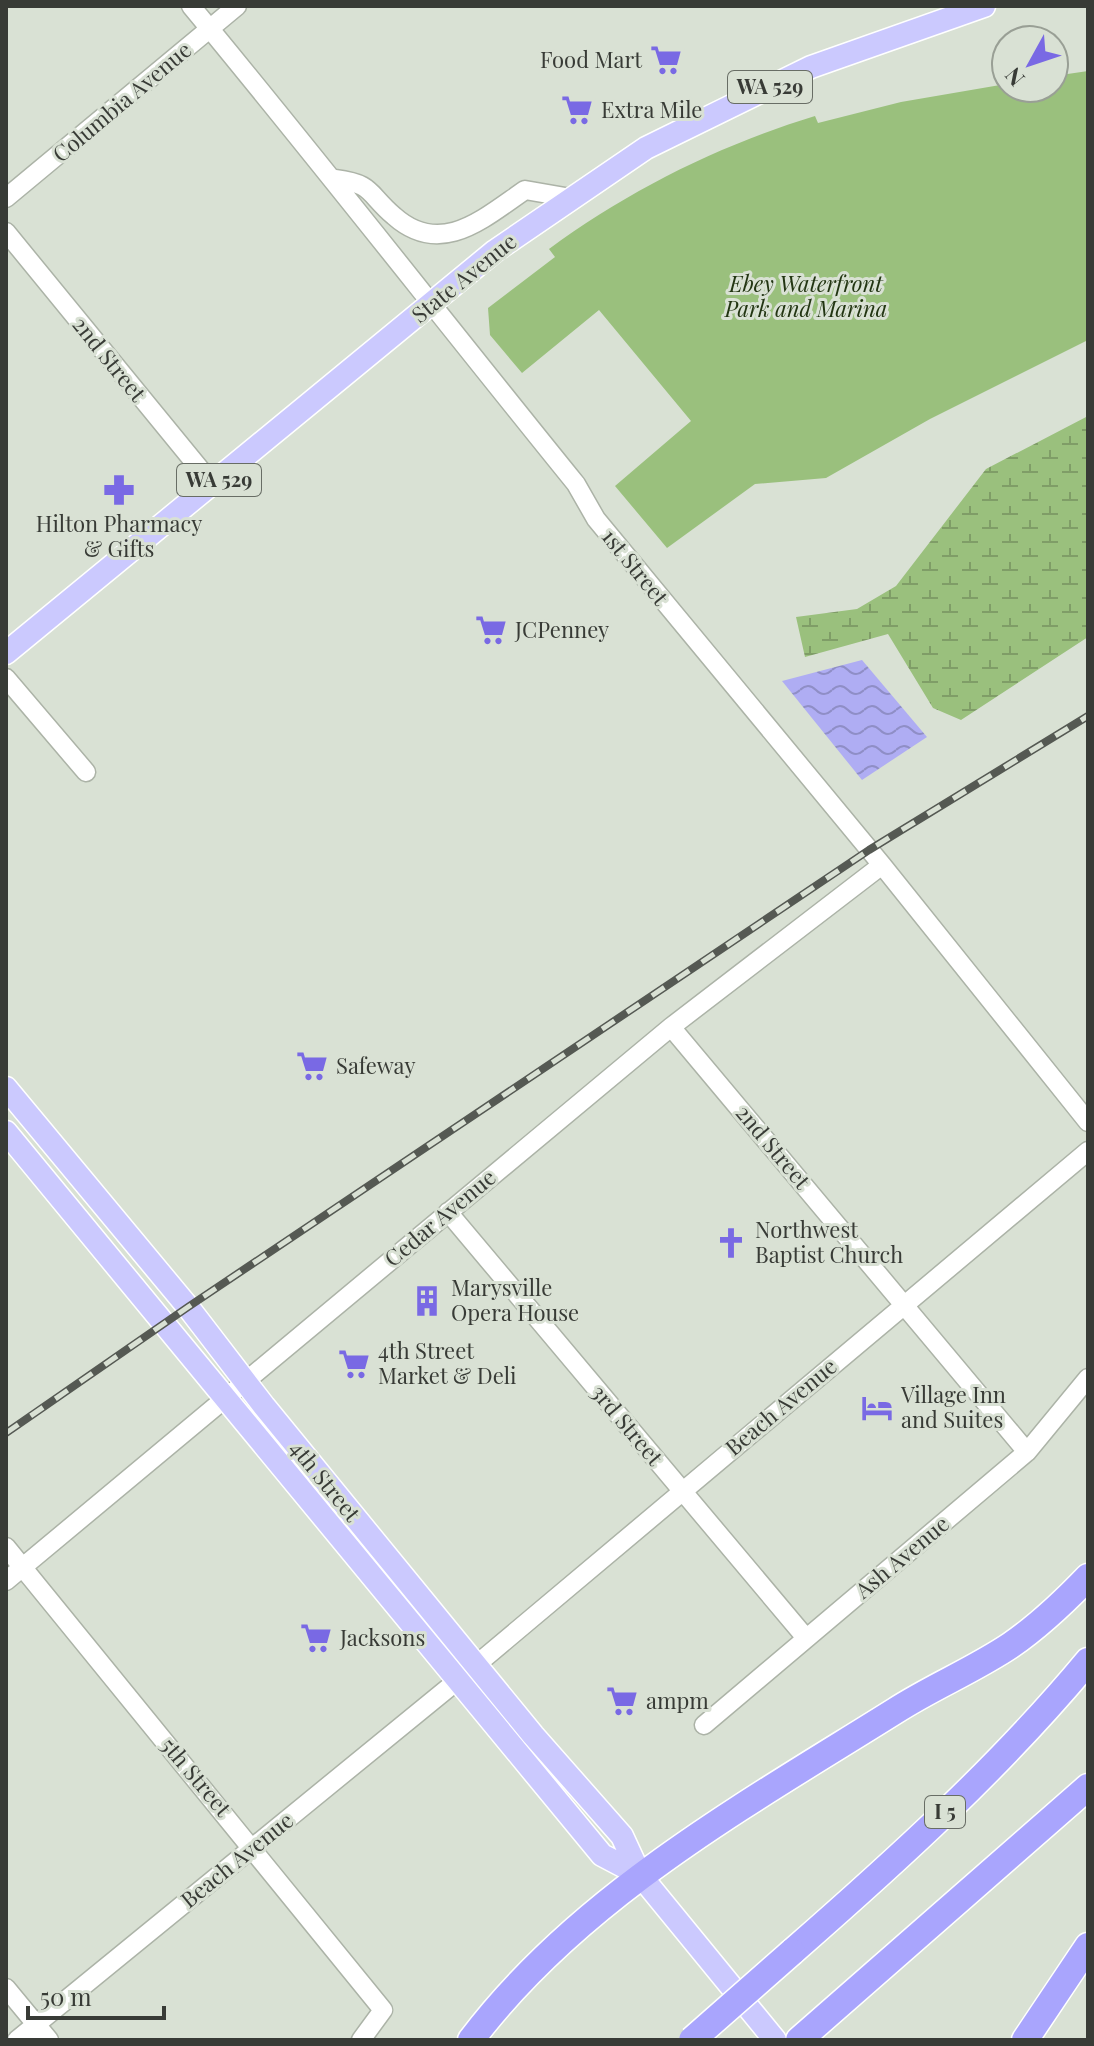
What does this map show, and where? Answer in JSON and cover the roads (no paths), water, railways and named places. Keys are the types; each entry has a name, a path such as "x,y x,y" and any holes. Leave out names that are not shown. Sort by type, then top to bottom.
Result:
{"highway":[{"path":"471,2040 537,1964 640,1875 898,1709 1009,1646 1055,1612 1088,1577"},
{"name":"I 5","path":"692,2040 898,1859 1052,1704 1088,1661"},
{"path":"799,2040 1088,1787"},
{"path":"1025,2040 1088,1946"}],"main road":[{"name":"State Avenue","path":"6,653 495,251 646,148 811,67 984,6"},
{"name":"4th Street","path":"6,1088 476,1665 622,1836 640,1875 775,2040"},
{"path":"6,1118 15,1118 64,1176 89,1188"},
{"name":"4th Street","path":"6,1132 602,1855 640,1875"}],"street":[{"name":"1st Street","path":"191,6 335,179 430,305 576,484 596,519 882,865 1088,1122"},
{"name":"Columbia Avenue","path":"6,198 237,6"},
{"path":"335,179 362,183 395,217 415,231 435,235 457,233 525,190 571,198"},
{"name":"2nd Street","path":"6,232 213,485"},
{"path":"6,678 86,772"},
{"name":"Cedar Avenue","path":"6,1581 671,1027 882,865"},
{"name":"2nd Street","path":"671,1027 1027,1452"},
{"name":"Beach Avenue","path":"476,1665 1088,1151"},
{"name":"3rd Street","path":"448,1212 806,1638"},
{"name":"Ash Avenue","path":"704,1725 1027,1452 1088,1378"},
{"name":"5th Street","path":"6,1547 383,2010 361,2040"},
{"name":"Beach Avenue","path":"17,2040 458,1680"},
{"path":"6,1988 49,2040"}],"water":[{"path":"862,660 927,737 862,780 782,681"}],"railway":[{"path":"6,1433 188,1307 869,850 1088,716"}],"place":[{"name":"Food Mart","path":"666,60"},
{"name":"Extra Mile","path":"577,110"},
{"name":"Hilton Pharmacy & Gifts","path":"119,490"},
{"name":"JCPenney","path":"491,630"},
{"name":"Safeway","path":"312,1066"},
{"name":"Northwest Baptist Church","path":"731,1243"},
{"name":"Marysville Opera House","path":"427,1301"},
{"name":"4th Street Market & Deli","path":"354,1364"},
{"name":"Village Inn and Suites","path":"877,1408"},
{"name":"Jacksons","path":"316,1638"},
{"name":"ampm","path":"622,1701"}],"park label":[{"name":"Ebey Waterfront Park and Marina","path":"806,296"}]}
